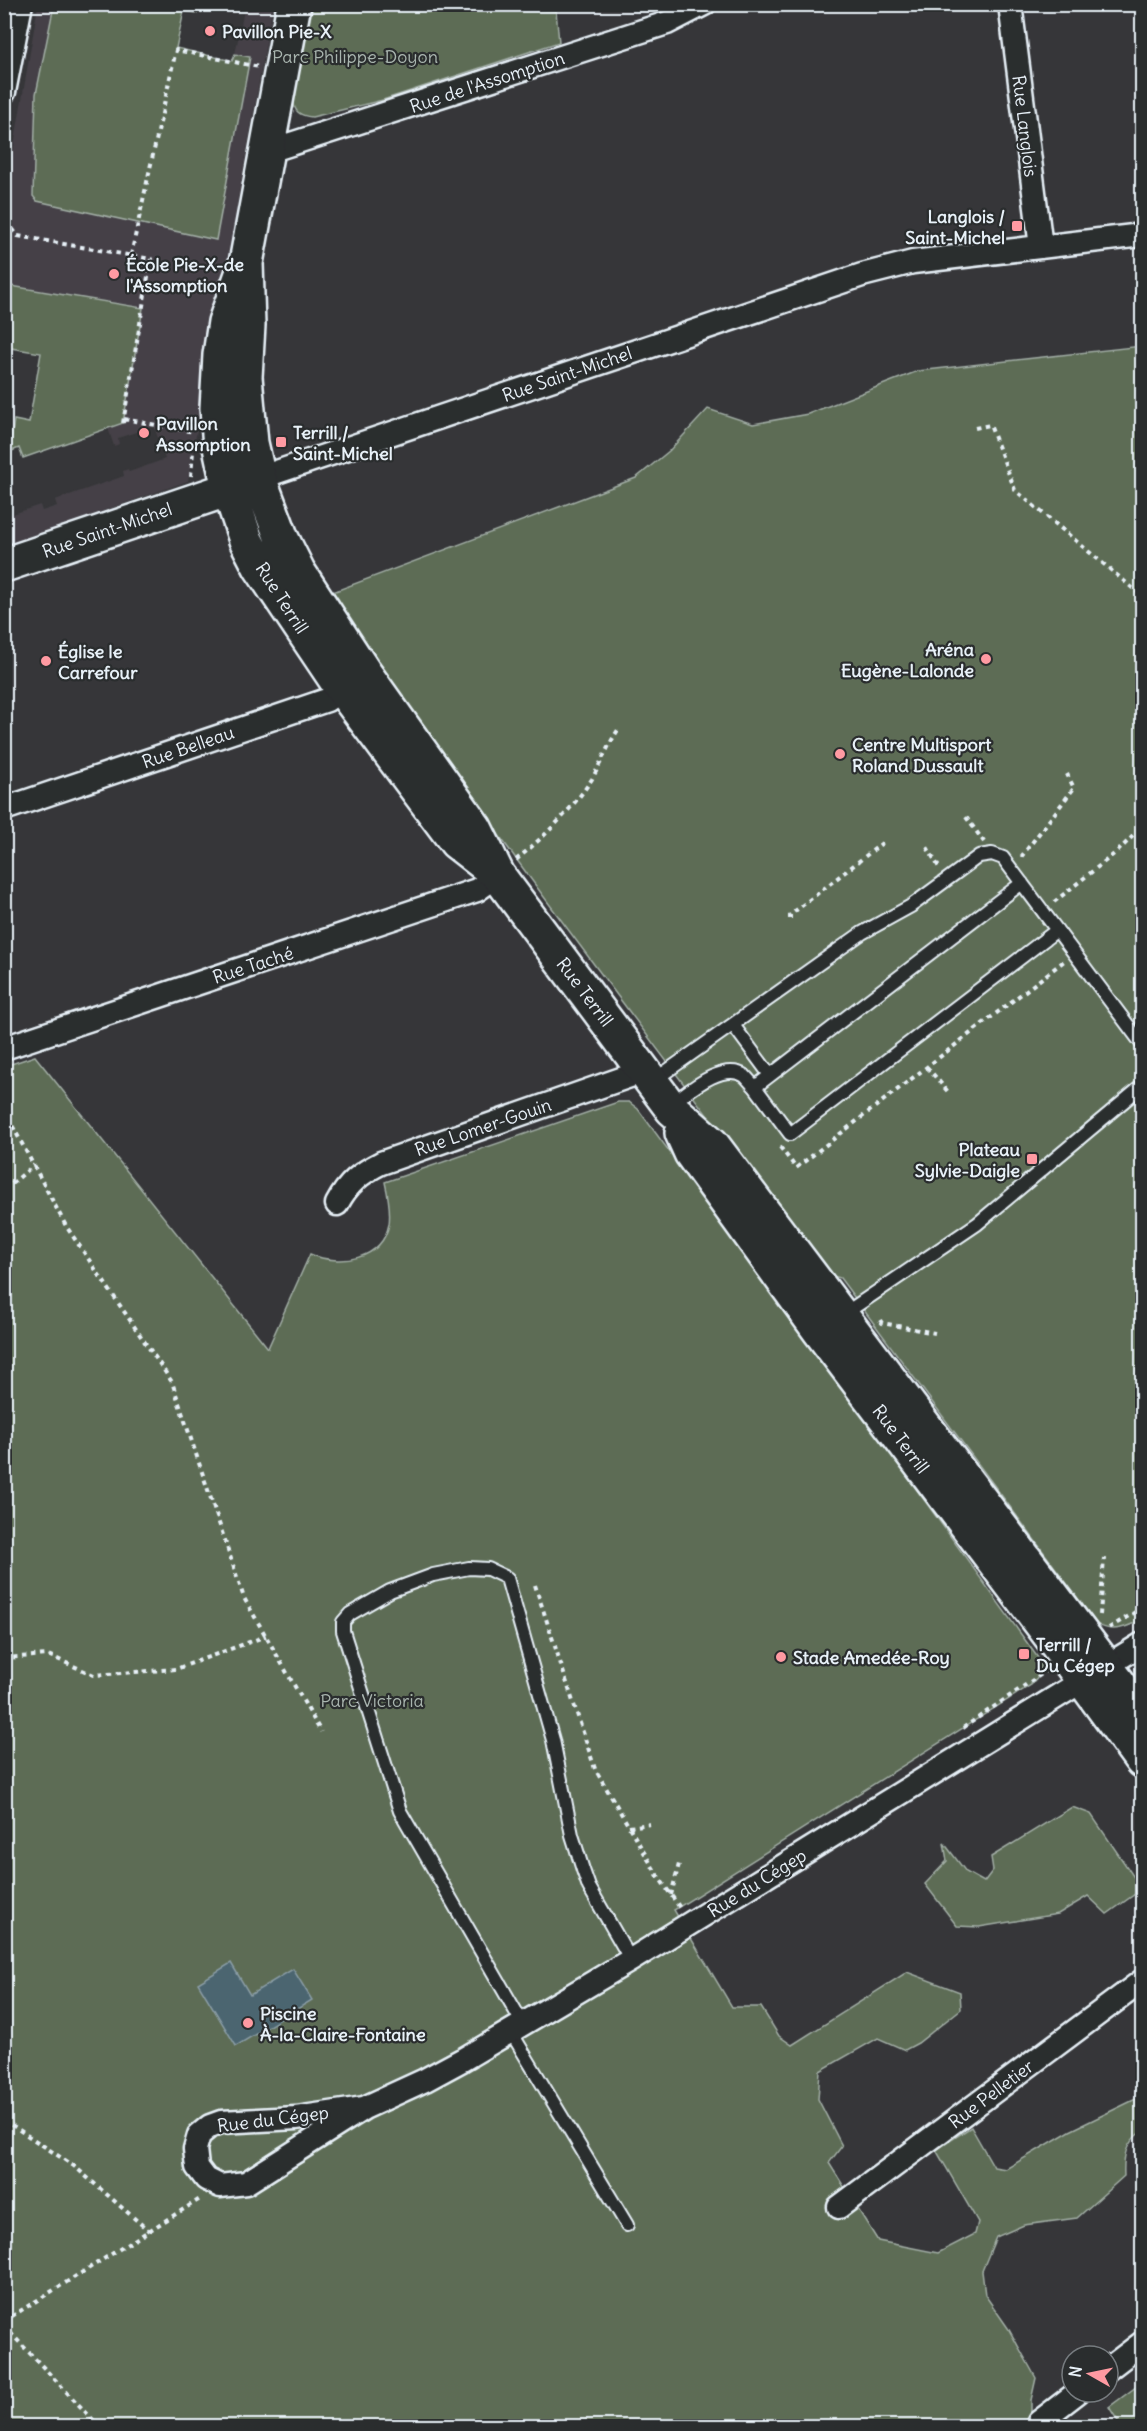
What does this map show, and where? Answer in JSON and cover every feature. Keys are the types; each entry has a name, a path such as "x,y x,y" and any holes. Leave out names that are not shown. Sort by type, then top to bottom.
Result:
{"street":[{"path":"5,86 21,4"},
{"name":"Rue Terrill","path":"294,4 246,262 225,322 220,355 217,408 219,437 244,484 246,540 260,567 475,828 498,874 660,1092 712,1144 1085,1667 1143,1761"},
{"name":"Rue de l'Assomption","path":"266,152 667,23 704,4"},
{"name":"Rue Langlois","path":"1010,4 1041,247"},
{"name":"Rue Saint-Michel","path":"4,565 862,275 914,262 1143,235"},
{"name":"Rue Belleau","path":"4,809 327,700 353,680"},
{"name":"Rue Taché","path":"4,1048 477,890 498,874"},
{"name":"Rue Lomer-Gouin","path":"337,1204 345,1188 356,1178 381,1163 660,1092"},
{"name":"Rue du Cégep","path":"364,2108 296,2118 221,2122 210,2126 199,2135 195,2149 197,2167 206,2179 220,2186 246,2183 364,2108 425,2080 517,2028 690,1924 1085,1667 1143,1644"},
{"name":"Rue Terrill","path":"1085,1667 1143,1714"},
{"name":"Rue Pelletier","path":"838,2207 1143,1982"},
{"path":"1120,2360 1143,2343"},
{"path":"1039,2422 1062,2404"}],"lane":[{"path":"660,1092 734,1024 862,933 911,906 979,856 988,854 1004,858 1143,1044"},
{"path":"755,1087 1022,883"},
{"path":"660,1092 714,1075 739,1074 745,1076 755,1087 790,1134 1057,930"},
{"path":"734,1024 770,1075"},
{"path":"837,1318 977,1224 1143,1086"},
{"path":"627,2225 517,2028 396,1803 343,1631 343,1622 350,1614 390,1592 433,1575 470,1568 488,1569 507,1578 553,1740 572,1835 583,1870 589,1887 631,1960"}],"path":[{"path":"131,255 176,50 264,68"},
{"path":"4,227 12,228 18,236 151,259 124,421 197,433"},
{"path":"197,500 190,472 199,422"},
{"path":"975,428 990,425 1015,490 1143,596"},
{"path":"498,874 550,832 569,811 592,778 618,730"},
{"path":"1012,870 1074,788 1067,774"},
{"path":"966,817 984,840 988,854"},
{"path":"1043,911 1119,850 1143,827"},
{"path":"790,919 790,915 886,840"},
{"path":"927,847 947,880"},
{"path":"927,1066 949,1093"},
{"path":"4,1110 66,1226 172,1382 244,1598 321,1732"},
{"path":"4,1187 9,1186 34,1165"},
{"path":"837,1318 882,1323 935,1333"},
{"path":"1099,1623 1104,1558"},
{"path":"535,1585 595,1769 690,1924"},
{"path":"1107,1628 1143,1608"},
{"path":"4,1658 48,1655 94,1675 176,1669 266,1636"},
{"path":"955,1733 1085,1667"},
{"path":"629,1827 650,1824"},
{"path":"671,1896 679,1864"},
{"path":"4,2120 74,2166 149,2231"},
{"path":"4,2321 220,2186"},
{"path":"4,2326 99,2427"}],"shaded area":[{"name":"École Pie-X-de l'Assomption","path":"38,5 54,5 36,94 33,196 250,57 235,54 245,5 273,5 188,481 5,546 4,517 40,505 42,511 57,506 55,500 124,476 123,471 128,469 129,472 165,459 154,426 118,438 119,444 114,446 108,428 123,423 143,308 5,285 5,199"}],"green space":[{"path":"54,5 199,5 197,13 184,11 176,48 232,61 235,54 250,57 216,240 37,201 33,196 36,94"},
{"name":"Parc Philippe-Doyon","path":"313,5 502,5 556,11 559,42 383,100 312,117 304,116 296,110 293,99"},
{"path":"5,285 143,308 123,423 23,458 19,448 9,452 14,420 29,423 41,353 5,347"},
{"path":"1142,346 1142,1619 1126,1627 1108,1629 1097,1624 840,1278 829,1275 825,1271 635,1020 449,766 330,593 636,478 669,451 708,409 753,424 808,414 918,371"},
{"name":"Parc Victoria","path":"35,1056 268,1348 310,1254 334,1260 346,1260 369,1253 378,1246 389,1224 390,1213 385,1182 618,1102 629,1102 638,1109 829,1368 1041,1662 1039,1675 1031,1685 674,1910 732,2007 761,2007 779,2036 792,2045 907,1972 960,1992 961,2009 918,2043 905,2050 878,2038 820,2071 818,2099 842,2146 829,2163 878,2241 938,2253 975,2234 978,2222 936,2150 971,2127 994,2167 1006,2169 1070,2131 1142,2096 1142,2131 1132,2140 1126,2151 1124,2176 1077,2218 1024,2225 996,2237 982,2271 985,2295 1008,2328 1036,2378 1031,2400 1031,2419 1048,2426 5,2426 5,1066"},
{"path":"1072,1807 1091,1814 1142,1889 1107,1914 1088,1896 1058,1914 979,1927 957,1926 925,1884 947,1861 944,1843 966,1872 984,1882 993,1870 991,1857"},
{"path":"1140,2384 1142,2387 1142,2426 1121,2426 1109,2407 1113,2404 1120,2404 1120,2399"}],"water":[{"name":"Piscine À-la-Claire-Fontaine","path":"231,1963 250,1995 293,1969 312,2000 236,2046 198,1983"}],"place":[{"name":"Pavillon Pie-X","path":"210,31"},
{"name":"Langlois / Saint-Michel","path":"1017,226"},
{"name":"École Pie-X-de l'Assomption","path":"114,274"},
{"name":"Pavillon Assomption","path":"144,433"},
{"name":"Terrill / Saint-Michel","path":"281,442"},
{"name":"Aréna Eugène-Lalonde","path":"986,659"},
{"name":"Église le Carrefour","path":"46,661"},
{"name":"Centre Multisport Roland Dussault","path":"840,754"},
{"name":"Plateau Sylvie-Daigle","path":"1032,1159"},
{"name":"Terrill / Du Cégep","path":"1024,1654"},
{"name":"Stade Amedée-Roy","path":"781,1657"},
{"name":"Piscine À-la-Claire-Fontaine","path":"248,2023"}]}
